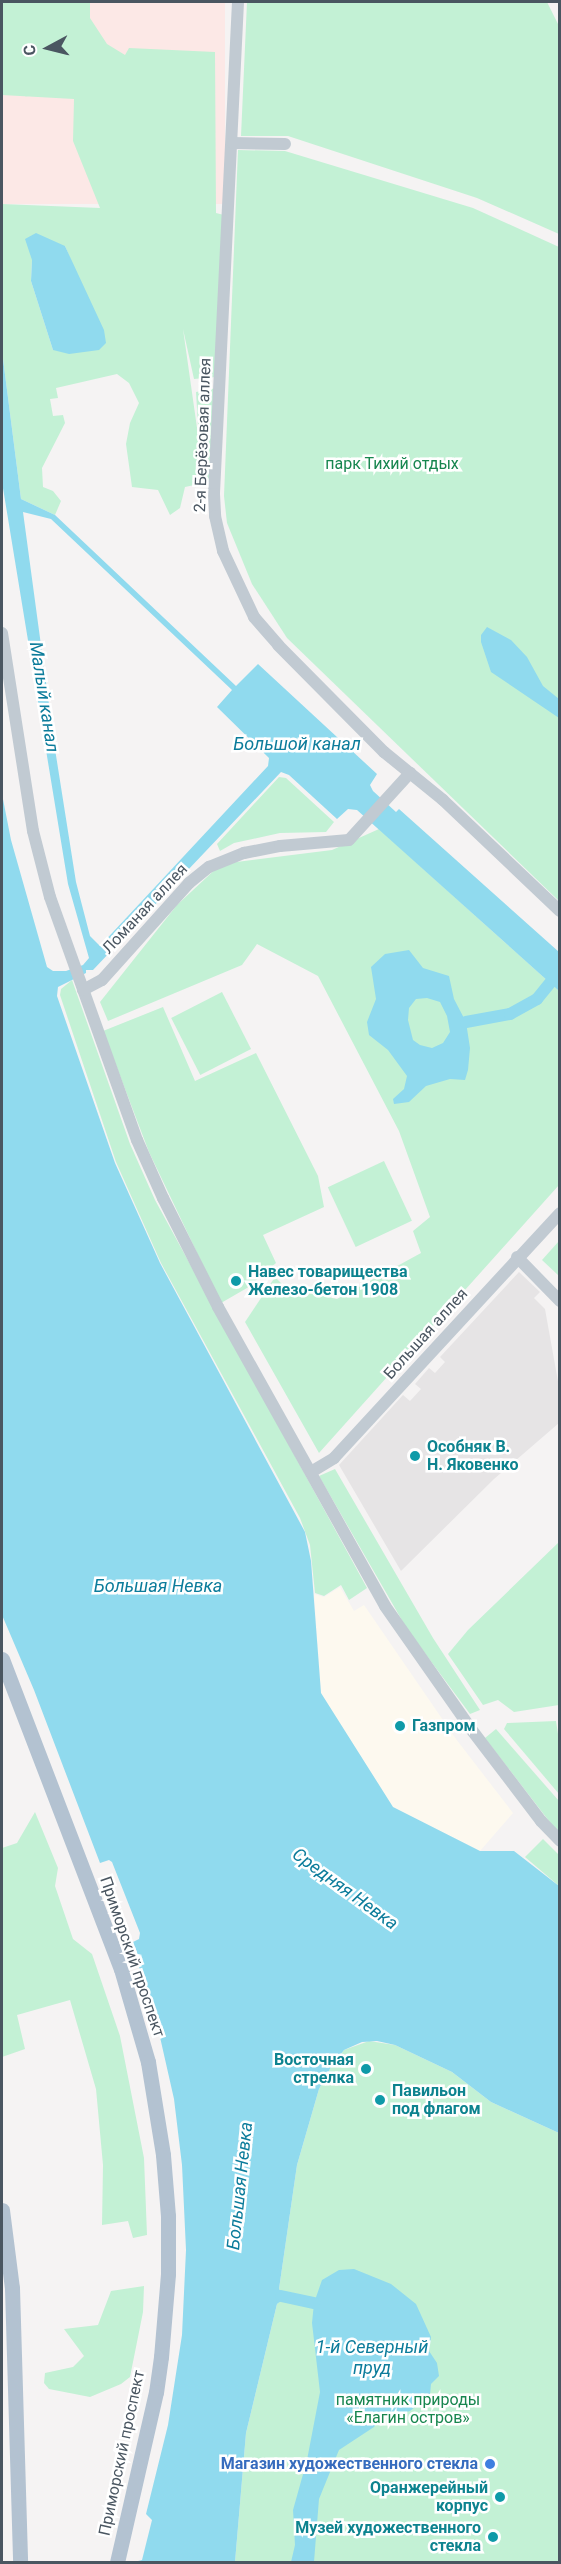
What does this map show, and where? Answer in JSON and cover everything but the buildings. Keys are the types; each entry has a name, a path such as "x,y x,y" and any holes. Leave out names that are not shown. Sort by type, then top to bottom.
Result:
{"main road":[{"name":"Приморский проспект","path":"2,1659 121,1969 148,2062 163,2155 168,2216 168,2274 161,2357 117,2562"},
{"path":"2,2210 12,2288 20,2562"}],"street":[{"name":"2-я Берёзовая аллея","path":"238,2 233,143 214,494 223,551 254,617 278,645 384,752 443,800 560,911"},
{"path":"233,143 285,144"},
{"path":"2,633 33,831 50,897 137,1140 172,1216 218,1306 385,1606 469,1725 541,1821 560,1841"},
{"name":"Ломаная аллея","path":"83,990 102,980 189,883 209,867 253,851 349,840 410,773"},
{"name":"Большая аллея","path":"311,1472 334,1458 560,1213"},
{"path":"517,1257 560,1301"}],"shaded area":[{"path":"2,2 225,2 225,204 2,204"},
{"path":"519,1272 540,1292 534,1298 545,1309 559,1387 559,1423 494,1479 401,1571 339,1465 403,1395 410,1401 421,1389 415,1384 429,1368 435,1373 445,1362 440,1357"},
{"path":"340,1587 354,1611 364,1605 456,1739 513,1813 480,1851 393,1807 321,1693 314,1594 324,1597"}],"green space":[{"path":"2,2 90,2 90,18 107,44 125,55 129,48 215,52 216,213 224,215 216,377 194,379 183,329 199,442 196,392 217,388 213,481 185,487 180,508 170,515 158,490 132,487 126,444 130,423 139,403 129,383 117,374 56,388 58,398 50,399 53,416 63,415 65,423 42,468 43,487 53,491 61,501 55,515 21,499 2,351 2,204 100,208 73,141 74,99 2,95","holes":["65,246 71,260 53,350 31,281 32,260"]},
{"path":"247,2 547,2 560,28 559,234 477,198 288,136 241,136"},
{"name":"парк Тихий отдых","path":"238,150 285,151 473,208 559,247 559,901 287,638 252,584 227,523 224,496"},
{"path":"279,777 286,778 334,822 326,832 280,833 234,843 220,851 217,844"},
{"path":"379,829 559,991 559,1185 319,1453 245,1322 275,1277 286,1288 337,1299 421,1253 413,1231 430,1217 399,1131 318,976 257,944 242,965 108,1021 100,1002 177,905 221,864 332,850"},
{"path":"72,980 130,1144 155,1200 367,1588 349,1600 341,1585 324,1596 315,1593 310,1545 300,1518 161,1263 116,1162 60,995 61,989"},
{"path":"222,992 251,1049 200,1075 171,1018"},
{"path":"163,1007 195,1081 256,1053 318,1176 324,1207 263,1235 276,1263 247,1288 221,1303 149,1152 103,1031"},
{"path":"384,1161 412,1221 356,1247 328,1187"},
{"path":"559,1241 559,1276 542,1260"},
{"path":"335,1469 433,1638 480,1710 470,1714 407,1629 319,1476"},
{"path":"559,1542 559,1705 514,1712 498,1700 483,1705 448,1654 468,1630"},
{"path":"556,1721 560,1747 559,1794 504,1729 507,1723"},
{"path":"496,1729 559,1801 559,1834 485,1738"},
{"path":"35,1812 58,1868 55,1886 73,1939 92,1954 120,2036 144,2158 147,2235 133,2238 128,2221 102,2225 103,2165 96,2089 70,2000 17,2015 25,2049 2,2057 2,1848 17,1843"},
{"path":"543,1839 559,1855 559,1886 525,1857"},
{"name":"памятник природы «Елагин остров»","path":"369,2041 395,2045 452,2072 491,2102 559,2133 559,2562 235,2562 246,2433 277,2304 281,2300 282,2292 279,2289 297,2165 319,2089 331,2067 344,2050"},
{"path":"144,2286 143,2312 130,2377 121,2384 90,2397 49,2389 44,2383 45,2373 73,2367 84,2356 64,2329 98,2325 111,2291"}],"water":[{"path":"36,233 65,246 104,330 106,343 99,350 69,354 53,350 31,281 32,260 25,239"},
{"name":"Большая Невка","path":"2,351 21,499 55,515 236,686 258,664 377,774 370,785 373,791 396,812 399,809 559,952 559,991 357,810 348,809 337,819 289,775 281,772 93,970 86,970 86,973 58,987 57,996 115,1163 160,1263 305,1532 311,1561 321,1693 393,1807 480,1851 514,1851 559,1886 559,2133 491,2102 452,2072 395,2045 377,2041 362,2042 344,2050 319,2089 297,2165 279,2289 282,2292 281,2301 277,2304 246,2433 235,2562 134,2562 142,2560 152,2520 146,2514 168,2425 182,2335 186,2250 182,2165 174,2099 155,2015 131,1943 139,1939 140,1933 112,1862 109,1860 100,1863 34,1690 2,1615 2,794 11,840 47,967 53,971 66,971 83,965 89,958 68,884 2,482","holes":["23,512 51,519 232,690 217,707 269,758 268,766 100,946 90,936 76,882 55,749"]},
{"path":"487,627 511,640 527,657 543,686 559,699 559,718 491,672 481,642 481,635"},
{"path":"409,950 423,968 449,976 454,999 466,1022 470,1048 465,1080 450,1079 426,1086 409,1102 394,1104 393,1099 404,1089 407,1076 388,1050 369,1035 367,1022 376,999 371,967 385,954","holes":["427,998 440,1002 447,1016 450,1032 443,1043 432,1048 420,1045 413,1040 408,1020 409,1008 416,999"]},
{"name":"1-й Северный пруд","path":"354,2269 391,2284 416,2304 431,2337 429,2351 437,2363 439,2376 431,2384 430,2395 410,2411 380,2419 374,2427 339,2450 319,2499 314,2562 291,2562 295,2545 293,2510 307,2460 320,2392 312,2323 314,2303 322,2280 339,2270"}],"waterway":[{"path":"466,1022 510,1014 537,999 559,972"},
{"path":"281,2296 314,2303"}],"place":[{"name":"Навес товарищества Железо-бетон 1908","path":"236,1281"},
{"name":"Особняк В. Н. Яковенко","path":"415,1456"},
{"name":"Газпром","path":"400,1726"},
{"name":"Восточная стрелка","path":"366,2069"},
{"name":"Павильон под флагом","path":"380,2100"},
{"name":"Магазин художественного стекла","path":"490,2464"},
{"name":"Оранжерейный корпус","path":"500,2497"},
{"name":"Музей художественного стекла","path":"493,2537"}],"water label":[{"name":"Малый канал","path":"44,697"},
{"name":"Большой канал","path":"297,744"},
{"name":"Средняя Невка","path":"345,1889"}]}
